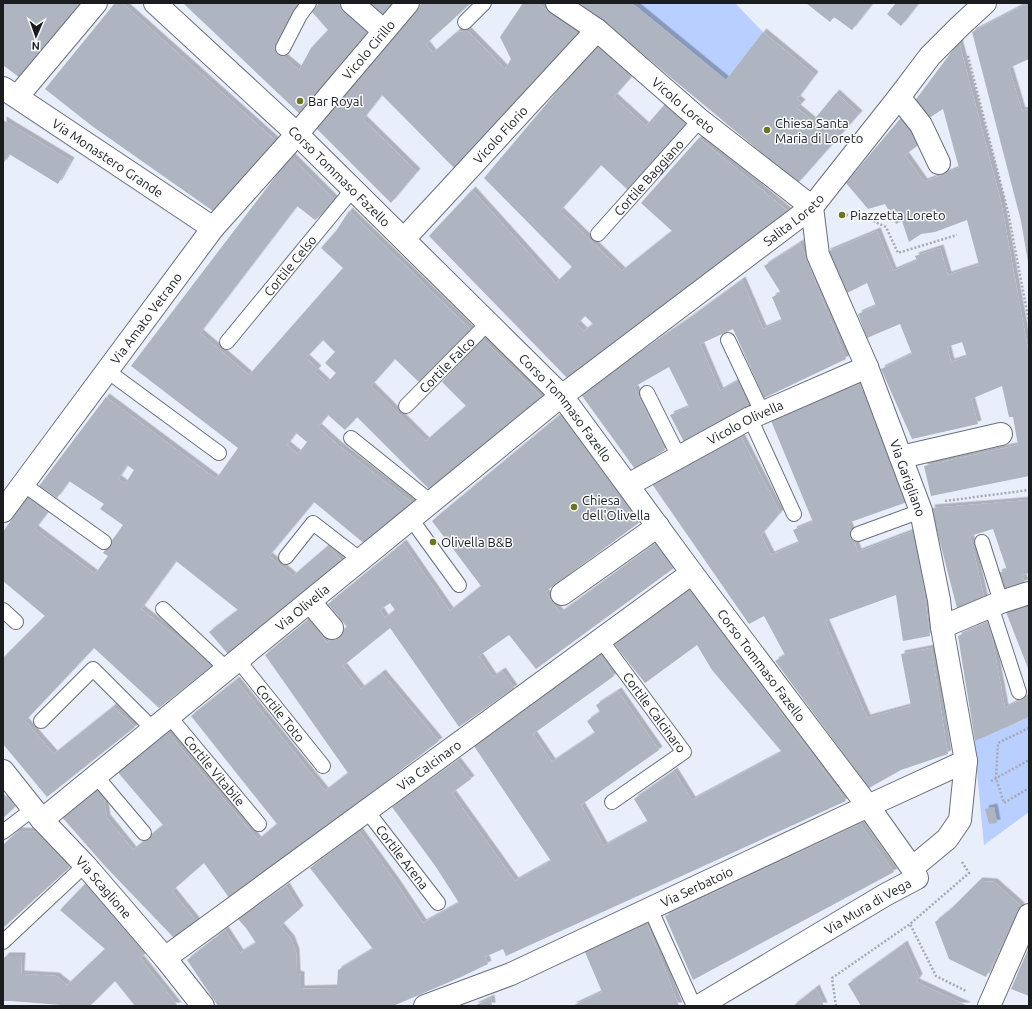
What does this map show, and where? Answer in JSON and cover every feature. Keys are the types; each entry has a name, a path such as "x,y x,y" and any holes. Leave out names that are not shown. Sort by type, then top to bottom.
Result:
{"street":[{"path":"10,93 96,3"},
{"name":"Corso Tommaso Fazello","path":"155,3 298,134 562,396 692,573 868,806 912,868"},
{"path":"352,3 384,31"},
{"name":"Vicolo Cirillo","path":"298,134 408,3"},
{"name":"Vicolo Loreto","path":"557,3 597,30 700,120 812,207"},
{"name":"Salita Loreto","path":"562,396 812,207 930,56 985,3"},
{"name":"Vicolo Florio","path":"404,240 597,30"},
{"name":"Via Monastero Grande","path":"10,93 213,228"},
{"path":"899,97 921,125 939,163"},
{"name":"Via Amato Vetrano","path":"3,510 213,228 298,134"},
{"name":"Via Garigliano","path":"812,207 818,255 866,367 920,508 939,600 942,627 966,761"},
{"name":"Vicolo Olivella","path":"628,485 756,415 866,367"},
{"name":"Via Olivelia","path":"38,814 96,776 562,396"},
{"path":"901,456 1001,434"},
{"path":"562,594 658,526"},
{"name":"Via Calcinaro","path":"166,958 692,573"},
{"path":"942,627 996,604 1029,593"},
{"path":"310,602 332,628"},
{"name":"Via Serbatoio","path":"425,1006 511,974 966,761"},
{"name":"Via Mura di Vega","path":"699,1006 885,895 917,878 912,868 947,840 960,820 966,761"},
{"name":"Via Scaglione","path":"3,771 38,814 85,865 166,958 203,1006"},
{"path":"990,1004 1029,915"}],"lane":[{"path":"283,48 300,15 309,3"},
{"path":"465,22 484,3"},
{"name":"Cortile Baggiano","path":"598,234 700,120"},
{"name":"Cortile Celso","path":"227,342 353,189"},
{"name":"Cortile Falco","path":"406,406 488,323"},
{"path":"728,340 794,514"},
{"path":"106,370 219,453"},
{"path":"647,393 679,457"},
{"path":"351,438 431,502"},
{"path":"23,484 104,542"},
{"path":"858,534 920,508"},
{"path":"412,519 459,585"},
{"path":"286,557 313,523 361,560"},
{"path":"982,542 996,604 1019,692"},
{"name":"Cortile Toto","path":"163,609 233,664 323,766"},
{"path":"3,610 16,622"},
{"name":"Cortile Calcinaro","path":"601,640 684,752 612,802"},
{"name":"Cortile Vitabile","path":"41,721 93,669 161,722 259,824"},
{"path":"96,776 144,833"},
{"name":"Cortile Arena","path":"367,811 438,903"},
{"path":"3,832 38,814"},
{"path":"3,942 85,865"},
{"path":"650,908 694,1006"}],"path":[{"path":"974,77 1008,212 1029,322"},
{"path":"871,220 886,227 898,253 957,235"},
{"path":"920,508 1029,490"},
{"path":"1029,728 998,743 996,778 1004,803 1029,788"},
{"path":"963,793 979,788 1029,760"},
{"path":"836,1006 832,978 910,924 963,879"},
{"path":"910,924 936,976 990,1004"}],"shaded area":[{"path":"631,3 735,3 763,32 726,80"},
{"path":"1029,717 1029,812 984,845 974,741"}],"building":[{"path":"3,3 82,3 20,78 3,65"},
{"path":"115,3 122,3 277,142 213,211 92,126 45,89"},
{"path":"183,3 303,3 273,48 299,70 311,48 328,30 312,12 319,3 337,3 370,30 303,117"},
{"path":"367,3 393,3 382,16"},
{"path":"422,3 471,3 426,44 433,53 457,32 468,31 505,69 511,59 500,37 523,3 536,3 580,31 459,173 382,95 363,119 417,172 391,203 315,127"},
{"path":"578,3 630,3 637,7 726,80 763,32 815,75 797,99 802,103 797,108 813,121 836,93 859,114 798,183 598,17"},
{"path":"806,3 873,3 852,30 834,17 830,22"},
{"path":"896,3 919,3 901,26 887,14"},
{"path":"1028,3 1029,59 1009,68 1022,111 1029,109 1029,262 1021,221 972,32"},
{"path":"959,42 1001,202 1029,355 1029,476 931,496 924,466 1018,445 1013,417 1009,417 1002,386 971,399 978,424 912,439 881,369 912,354 900,324 867,338 858,314 876,306 867,283 845,294 827,252 877,231 893,271 917,261 915,256 940,248 948,275 979,265 967,220 935,232 921,234 909,242 902,221 896,224 885,204 868,209 846,183 905,113 925,140 905,155 924,182 959,168 943,109 926,120 914,102","holes":["962,342 967,357 951,362 947,347"]},
{"path":"597,44 632,76 614,97 646,126 665,104 690,126 630,192 601,165 560,211 622,271 672,231 641,203 699,138 790,213 570,381 429,236 472,190 556,283 572,267 484,178","holes":["585,316 593,324 584,331 577,324"]},
{"path":"3,120 71,161 58,184 9,154 3,164"},
{"path":"291,156 337,202 315,220 297,206 200,333 249,375 343,268 321,248 336,231 349,211 471,330 421,384 395,359 371,386 426,441 466,406 442,382 482,339 545,400 432,492 357,417 345,430 328,415 318,427 339,446 415,505 366,545 314,502 269,556 293,576 329,545 341,561 228,654 209,632 238,610 176,561 141,609 213,665 159,708 94,648 25,721 54,754 113,707 135,727 47,797 3,744 3,658 45,616 3,581 3,532 27,497 48,512 35,529 95,574 108,556 103,553 123,525 100,509 104,504 69,481 57,498 39,486 106,397 216,479 238,448 131,366","holes":["323,340 335,352 325,363 336,373 327,383 315,372 318,369 306,358","296,433 307,442 298,454 287,445","127,465 134,470 125,484 118,479"]},
{"path":"800,243 846,359 764,398 733,329 700,344 720,391 741,379 754,405 684,442 670,415 689,407 669,367 634,387 665,450 635,469 580,393 684,322 742,280 763,329 782,321 772,297 781,293 764,266"},
{"path":"860,384 901,475 910,501 848,523 858,552 916,530 930,636 903,641 896,595 825,621 867,718 911,706 901,654 931,648 948,754 901,770 869,788 775,661 785,655 764,616 749,624 652,484 738,431 780,513 761,535 771,555 799,543 793,530 813,522 769,416"},
{"path":"561,414 640,522 545,592 560,613 656,543 674,568 536,669 509,635 479,656 493,677 502,671 514,688 459,727 390,628 343,666 361,689 382,673 439,741 230,899 204,863 172,891 197,922 175,939 104,865 62,817 97,788 104,799 107,818 133,850 163,825 115,769 164,728 258,840 277,824 191,716 236,680 325,791 347,774 348,773 265,655 310,618 327,643 347,627 328,604 403,543 450,611 481,586 432,521","holes":["390,603 395,610 385,618 380,610"]},
{"path":"1029,500 1029,573 1022,575 1025,583 1006,589 1002,584 998,573 1007,570 993,529 970,536 985,601 957,608 931,508"},
{"path":"689,587 846,801 506,956 503,949 485,957 488,964 393,1006 218,1006 187,960 225,930 240,953 256,943 238,919 286,886 300,909 280,926 291,939 296,952 297,974 301,975 301,989 337,988 338,970 373,949 310,868 359,831 423,923 459,903 436,867 392,807 457,761 471,779 452,793 515,881 551,861 474,746 598,653 614,676 533,734 552,762 595,733 587,721 600,712 596,705 618,691 659,750 581,805 604,846 648,822 634,799 674,771 692,800 782,752 712,670 697,645 645,683 614,644"},
{"path":"1029,603 1029,671 1006,612"},
{"path":"989,622 1005,708 1029,696 1029,717 975,741 958,636"},
{"path":"3,793 15,807 3,818"},
{"path":"994,807 997,823 989,824 985,809"},
{"path":"860,824 894,872 693,980 665,916"},
{"path":"18,831 39,832 70,867 3,928 3,845"},
{"path":"979,881 994,882 1021,906 986,977 949,959 935,922 951,909"},
{"path":"86,883 128,927 146,953 140,958 178,1006 135,1006 115,981 90,1006 3,1001 3,959 6,956 22,956 21,974 56,976 67,985 105,949 60,910"},
{"path":"647,923 679,1006 572,1006 602,992 585,952"},
{"path":"904,944 919,977 916,982 968,1006 861,1006 848,984"},
{"path":"1029,947 1029,996 1011,989"},
{"path":"816,988 824,1006 793,1006"},
{"path":"491,998 492,1006 474,1006"}],"place":[{"name":"Bar Royal","path":"300,101"},
{"name":"Chiesa Santa Maria di Loreto","path":"767,130"},
{"name":"Piazzetta Loreto","path":"842,215"},
{"name":"Chiesa dell'Olivella","path":"574,507"},
{"name":"Olivella B&B","path":"433,542"}]}
